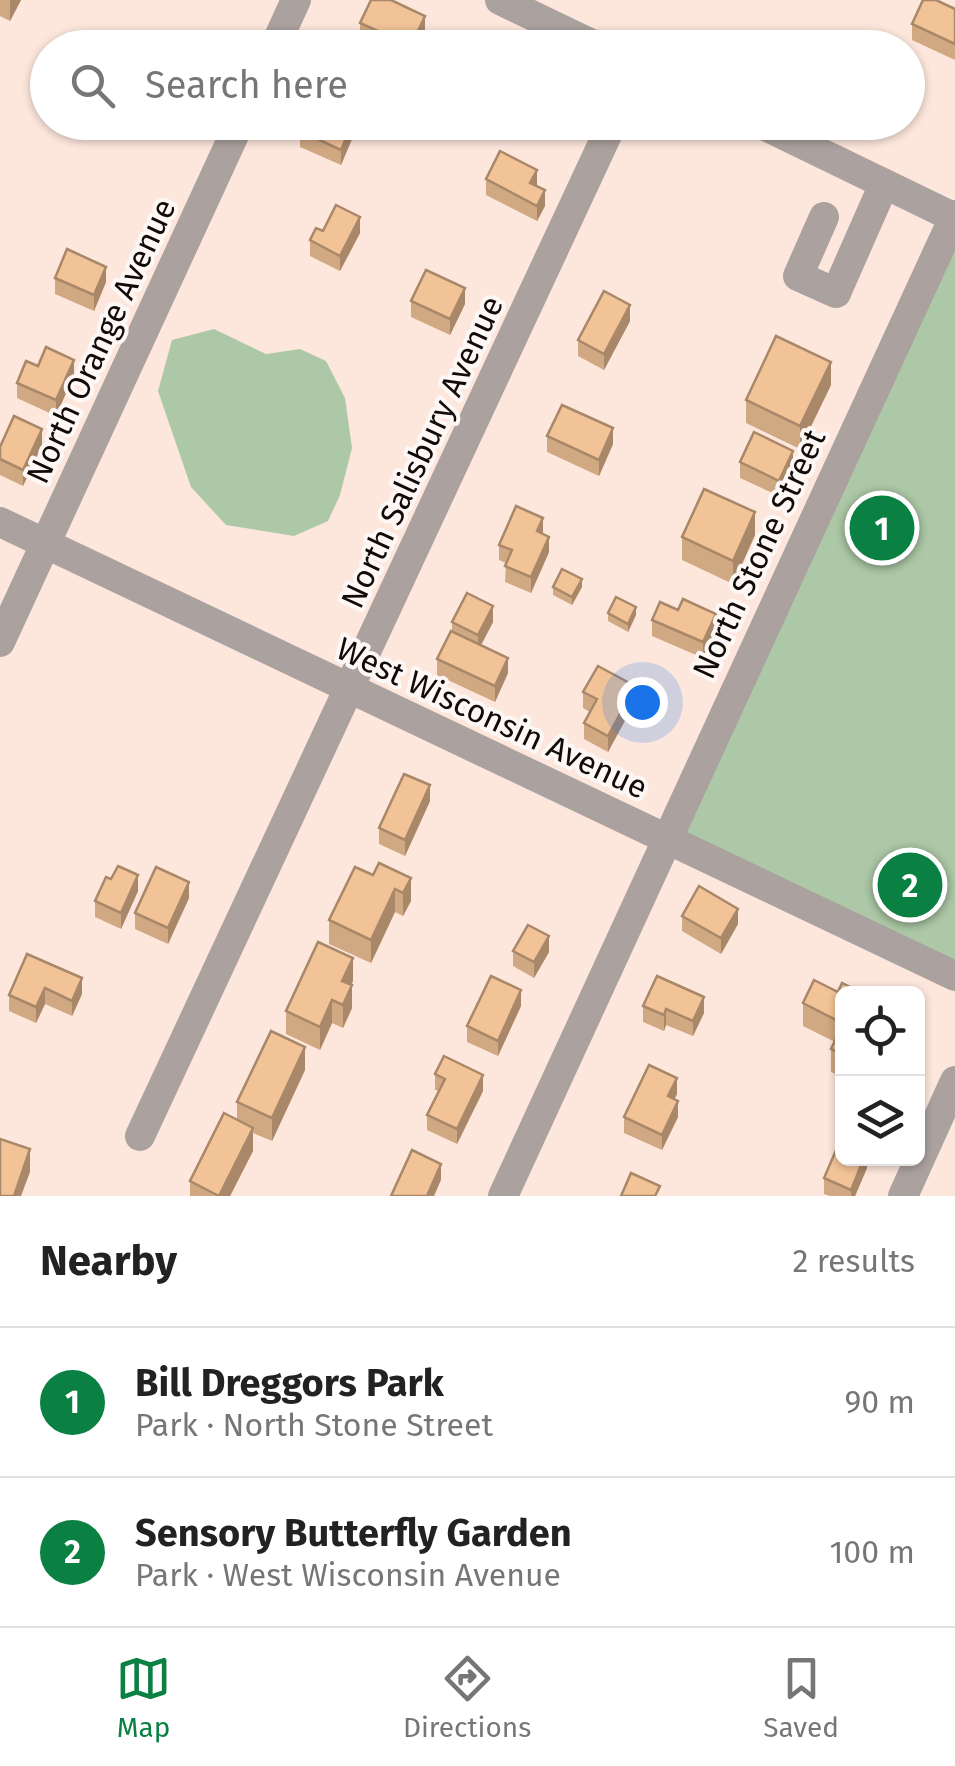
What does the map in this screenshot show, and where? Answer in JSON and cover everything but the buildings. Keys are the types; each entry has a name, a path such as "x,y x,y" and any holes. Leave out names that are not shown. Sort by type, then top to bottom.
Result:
{"street":[{"path":"282,30 296,0"},
{"path":"500,0 562,30"},
{"name":"North Orange Avenue","path":"0,642 232,140"},
{"name":"North Salisbury Avenue","path":"140,1136 605,140"},
{"path":"793,140 955,217"},
{"path":"824,218 798,276 836,292 884,184"},
{"name":"North Stone Street","path":"502,1196 955,217"},
{"name":"West Wisconsin Avenue","path":"0,522 955,976"},
{"path":"903,1196 955,1081"}],"green space":[{"path":"955,218 955,976 665,839"},
{"path":"214,329 266,354 300,349 326,361 345,398 352,448 340,495 328,521 294,536 226,525 191,487 158,391 172,340"}],"place":[{"name":"Bill Dreggors Park","path":"882,528"},
{"name":"Sensory Butterfly Garden","path":"910,885"}]}
